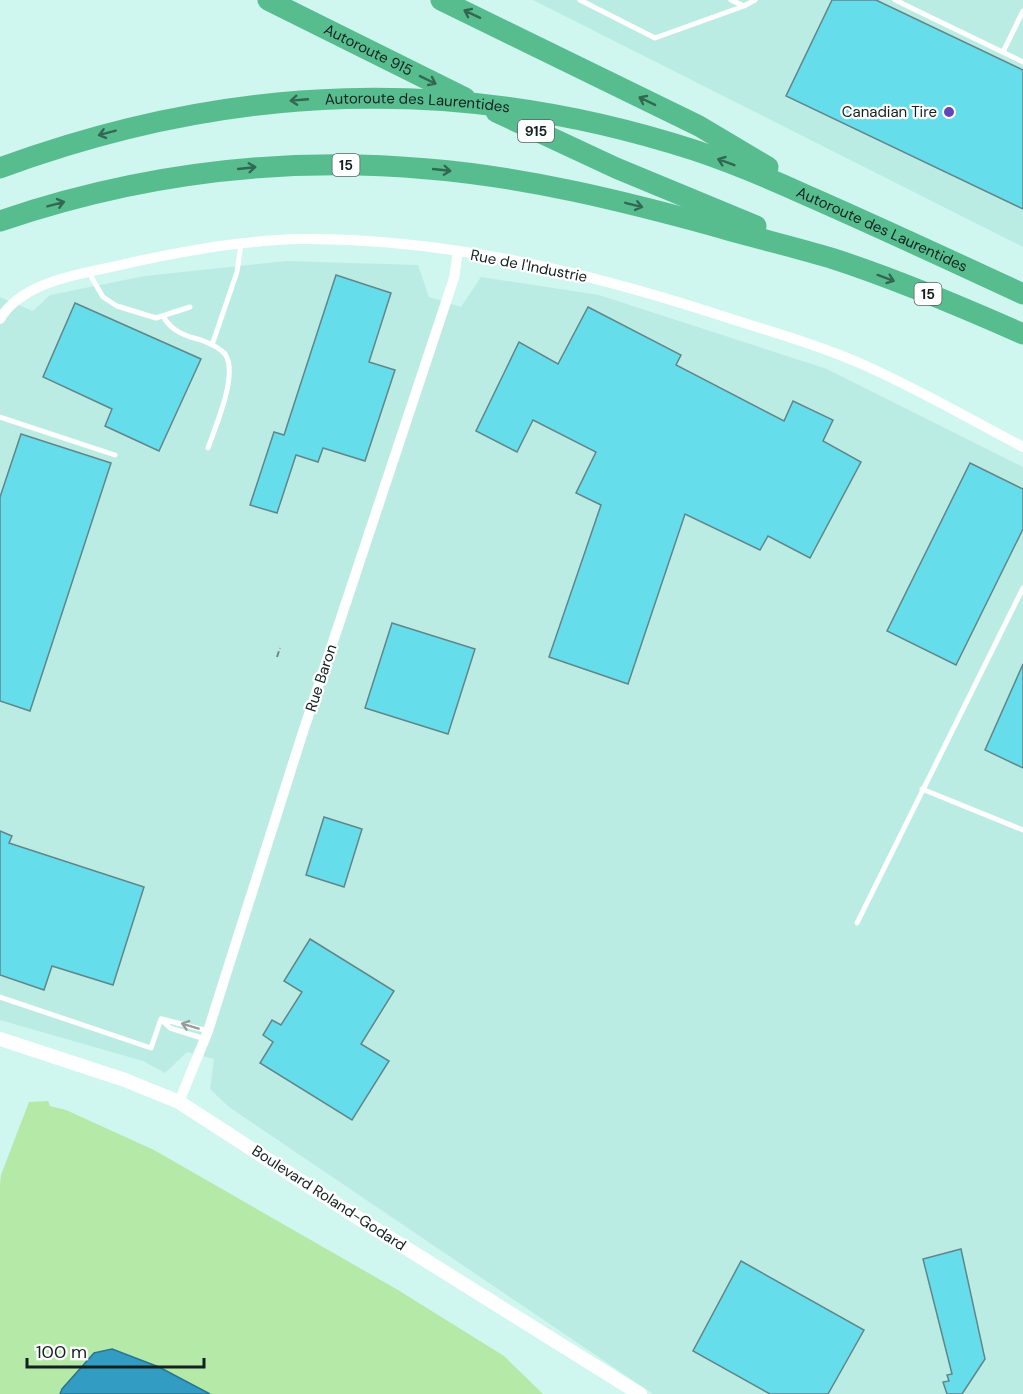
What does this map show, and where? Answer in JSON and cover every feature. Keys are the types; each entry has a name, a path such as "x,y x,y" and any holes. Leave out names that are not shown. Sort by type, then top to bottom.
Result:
{"highway":[{"name":"Autoroute 915","path":"268,0 418,76 570,147 831,258"},
{"path":"441,0 699,126 838,208"},
{"name":"Autoroute des Laurentides","path":"0,168 96,136 202,112 271,103 330,98 442,100 525,110 618,129 694,150 838,208 1023,294"},
{"name":"15","path":"0,222 83,196 183,176 281,166 384,166 468,173 571,191 654,210 831,258 959,306 1023,334"}],"street":[{"name":"Rue de l'Industrie","path":"0,319 13,302 23,294 45,284 190,250 299,239 344,240 459,252 528,263 584,276 689,305 818,347 897,381 1023,447"},
{"name":"Rue Baron","path":"179,1102 206,1035 454,278 459,252"},
{"name":"Boulevard Roland-Godard","path":"0,1039 125,1080 179,1102 369,1225 640,1394"}],"lane":[{"path":"580,0 655,38 755,0"},
{"path":"731,0 744,6"},
{"path":"895,0 1023,62"},
{"path":"1003,52 1023,11"},
{"path":"212,345 237,272 241,244"},
{"path":"89,273 99,291 110,303 156,318 190,307"},
{"path":"163,316 173,329 212,345 226,356 228,385 208,448"},
{"path":"0,417 115,455"},
{"path":"856,923 1023,588"},
{"path":"922,789 1023,830"},
{"path":"0,998 152,1047 161,1019 206,1035"}],"path":[{"path":"277,657 280,648"}],"shaded area":[{"path":"533,0 1023,0 1023,247"},
{"path":"286,261 418,265 429,297 461,307 481,277 599,295 827,369 1023,467 1023,1394 653,1394 229,1107 210,1089 214,1059 187,1052 165,1073 143,1061 0,1020 0,297 33,311 50,295 145,276"}],"green space":[{"path":"48,1101 50,1106 66,1110 154,1150 398,1290 504,1356 543,1394 210,1394 159,1367 112,1349 62,1389 60,1394 0,1394 1,1175 29,1102"}],"water":[{"path":"112,1349 159,1367 210,1394 60,1394 94,1353"}],"building":[{"path":"832,0 876,0 1023,70 1023,209 786,96"},
{"path":"336,275 391,293 369,362 395,370 365,461 323,448 318,462 296,455 277,513 250,505 274,432 284,435"},
{"path":"75,303 201,359 159,451 105,426 112,409 43,377"},
{"path":"588,307 681,355 676,365 784,421 793,401 833,420 823,441 861,462 810,558 768,536 760,550 685,514 628,684 549,657 601,505 576,493 596,452 533,420 517,452 476,431 519,342 558,364"},
{"path":"21,434 111,463 30,711 0,701 0,497"},
{"path":"970,463 1023,489 1023,529 956,665 887,631"},
{"path":"392,623 475,649 448,734 365,708"},
{"path":"1023,664 1023,768 985,750"},
{"path":"324,817 362,829 344,887 306,875"},
{"path":"0,831 12,836 9,843 144,887 113,985 52,966 44,990 0,975"},
{"path":"310,939 394,991 361,1044 389,1061 352,1120 260,1063 273,1042 263,1035 272,1020 281,1025 302,992 284,981"},
{"path":"961,1249 985,1359 962,1394 947,1394 943,1382 949,1381 947,1375 952,1374 923,1259"},
{"path":"741,1261 864,1330 828,1394 770,1394 693,1351"}],"place":[{"name":"Canadian Tire","path":"949,112"}]}
